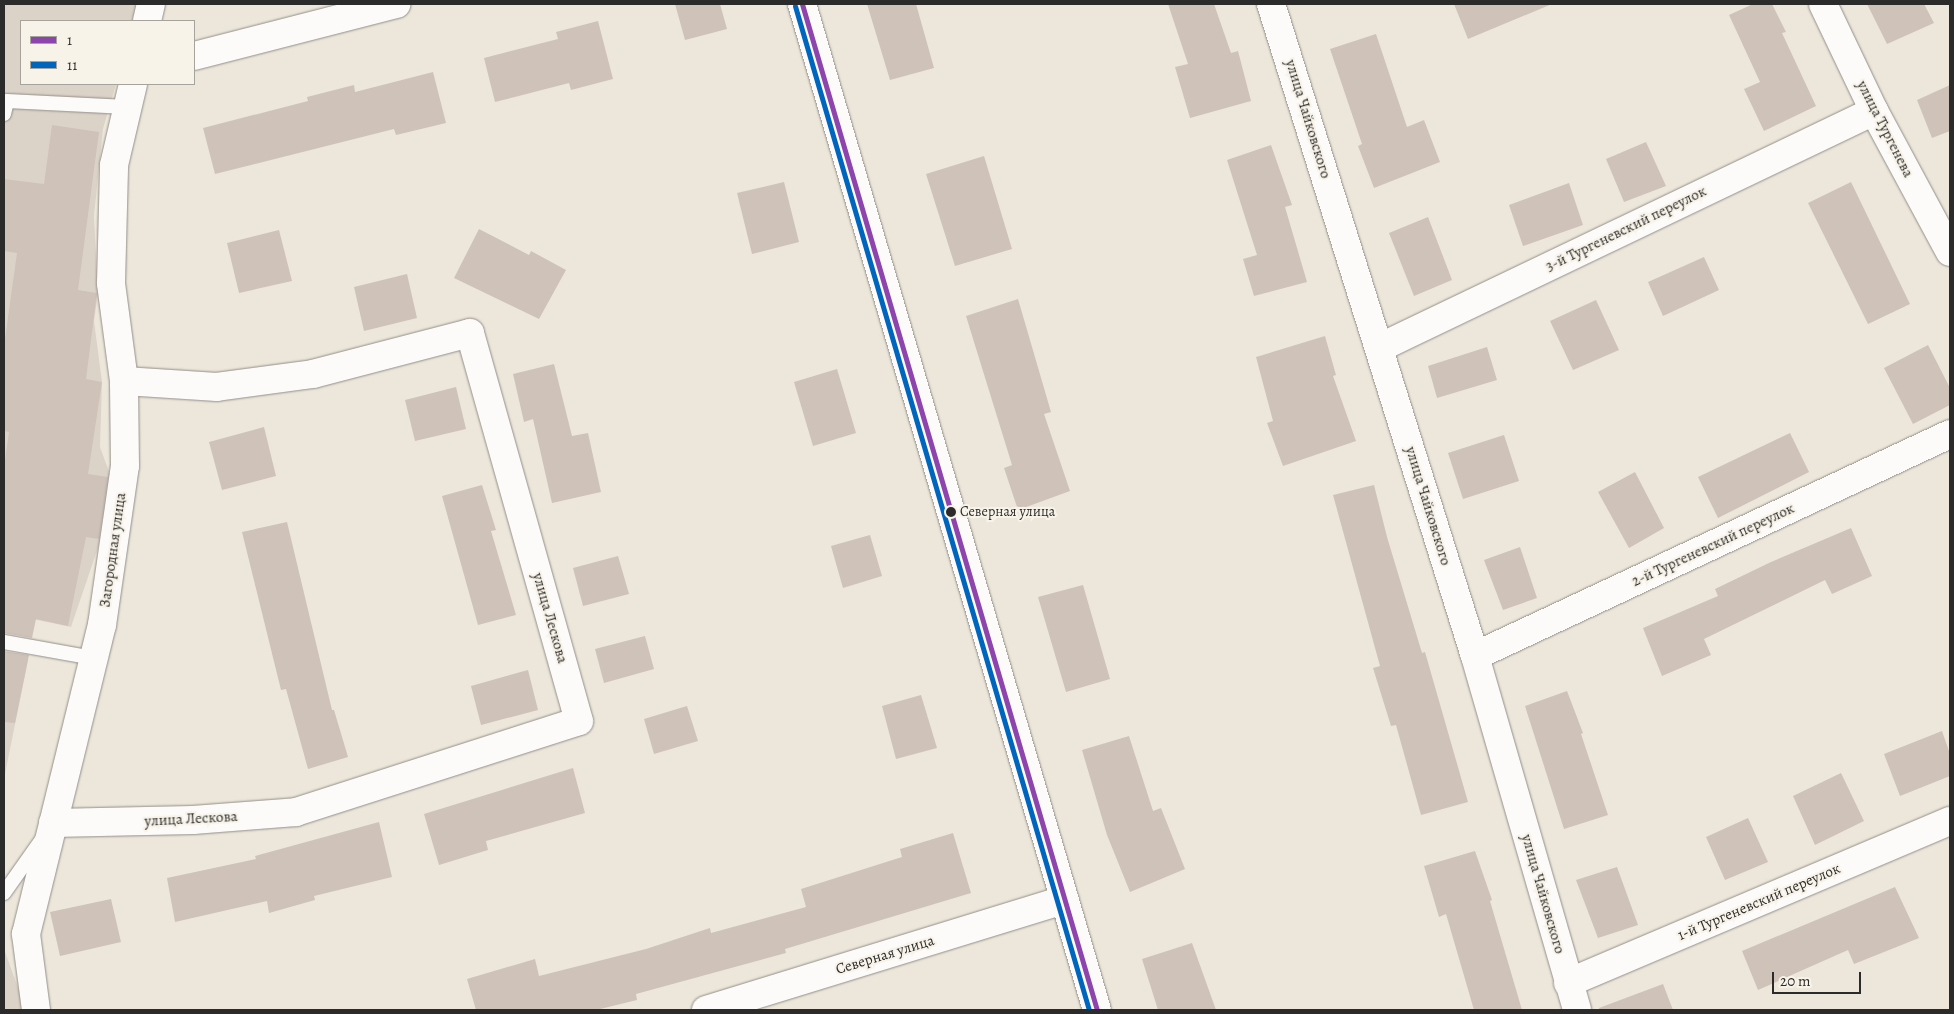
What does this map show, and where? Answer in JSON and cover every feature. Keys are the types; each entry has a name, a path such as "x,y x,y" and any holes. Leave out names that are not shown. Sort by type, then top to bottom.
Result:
{"street":[{"path":"147,20 151,4"},
{"path":"195,56 396,4"},
{"path":"802,4 1097,1010"},
{"name":"улица Тургенева","path":"1823,4 1874,110 1950,252"},
{"name":"улица Чайковского","path":"1274,5 1475,656 1577,1010"},
{"name":"Загородная улица","path":"36,1010 26,934 102,624 125,466 124,381 111,283 114,165 130,96"},
{"name":"3-й Тургеневский переулок","path":"1379,348 1874,110"},
{"name":"улица Лескова","path":"53,824 193,820 296,812 579,721 470,333 313,374 217,387 124,381"},
{"name":"2-й Тургеневский переулок","path":"1475,656 1950,434"},
{"name":"1-й Тургеневский переулок","path":"1568,983 1950,821"},
{"name":"Северная улица","path":"706,1010 1064,900"}],"lane":[{"path":"5,105 130,96"},
{"path":"4,642 93,658"},
{"path":"4,893 53,824"}],"shaded area":[{"path":"4,4 136,4 133,20 20,20 20,85 116,85 103,129 94,216 98,293 94,321 102,382 100,447 111,477 101,539 71,627 4,613"},
{"path":"4,654 28,660 4,779"},
{"path":"4,949 21,996 24,1010 4,1010"}],"building":[{"path":"675,4 720,4 727,29 685,40"},
{"path":"867,4 916,4 934,68 890,80"},
{"path":"1168,4 1214,4 1231,53 1238,51 1251,101 1190,118 1175,67 1188,64"},
{"path":"1454,4 1552,4 1468,39"},
{"path":"1753,4 1772,4 1786,32 1782,33 1816,106 1764,131 1744,89 1760,82 1729,15"},
{"path":"1867,4 1924,4 1934,23 1887,44"},
{"path":"598,21 613,79 571,90 569,83 495,102 484,58 558,39 556,32"},
{"path":"1376,34 1407,127 1424,120 1440,162 1374,188 1358,146 1362,144 1330,49"},
{"path":"433,72 446,123 396,135 394,129 215,174 203,128 308,101 307,97 354,85 355,92"},
{"path":"1950,85 1950,131 1932,138 1917,100"},
{"path":"52,125 99,132 78,290 97,293 86,379 102,382 88,474 108,477 99,539 86,537 68,626 36,619 32,638 4,633 4,467 9,432 4,431 4,346 17,253 4,251 4,179 44,184"},
{"path":"1646,142 1666,186 1624,202 1606,159"},
{"path":"1271,145 1292,205 1285,207 1307,282 1254,296 1243,259 1257,255 1227,160"},
{"path":"984,156 1012,249 955,266 926,174"},
{"path":"784,182 799,242 752,254 737,193"},
{"path":"1851,182 1910,304 1868,324 1808,203"},
{"path":"1569,183 1583,225 1523,246 1509,205"},
{"path":"1428,217 1452,280 1414,296 1389,233"},
{"path":"479,229 529,255 531,251 566,270 539,319 454,278"},
{"path":"279,230 292,281 239,293 227,243"},
{"path":"1704,257 1719,290 1663,316 1648,282"},
{"path":"407,274 417,318 364,331 354,287"},
{"path":"1018,299 1051,412 1044,414 1070,491 1018,510 1004,468 1012,465 966,316"},
{"path":"1596,300 1619,350 1573,370 1550,321"},
{"path":"1325,336 1336,375 1333,376 1356,441 1283,466 1267,423 1273,421 1256,357"},
{"path":"1928,345 1950,388 1950,405 1913,424 1884,368"},
{"path":"1487,347 1497,380 1437,398 1428,366"},
{"path":"554,364 572,436 588,433 601,492 552,503 533,419 524,422 513,374"},
{"path":"837,369 856,433 813,446 794,382"},
{"path":"456,387 466,429 415,441 405,400"},
{"path":"264,427 276,476 222,490 209,442"},
{"path":"1790,433 1809,472 1718,518 1698,477"},
{"path":"1504,435 1519,481 1463,499 1448,453"},
{"path":"1635,472 1664,528 1629,548 1598,492"},
{"path":"482,485 496,530 491,531 516,615 478,625 442,496"},
{"path":"1374,485 1387,537 1422,653 1425,652 1468,802 1421,815 1396,725 1391,726 1373,668 1380,666 1333,495"},
{"path":"287,522 332,710 334,710 348,757 308,769 286,689 281,690 242,532"},
{"path":"1851,528 1872,576 1832,594 1825,580 1704,639 1711,655 1662,676 1643,628 1718,596 1715,589 1771,562"},
{"path":"870,535 882,576 843,588 831,546"},
{"path":"1520,547 1537,598 1503,610 1484,560"},
{"path":"618,556 629,594 583,606 573,568"},
{"path":"1083,585 1110,679 1066,692 1038,597"},
{"path":"645,636 654,669 604,683 595,649"},
{"path":"4,651 29,655 15,723 4,722"},
{"path":"528,670 538,710 481,725 471,686"},
{"path":"1567,691 1583,733 1581,734 1608,815 1564,829 1525,706"},
{"path":"921,695 937,748 896,759 882,706"},
{"path":"687,706 698,741 654,754 644,719"},
{"path":"1942,731 1950,754 1950,776 1900,796 1884,754"},
{"path":"1129,736 1153,811 1161,808 1185,869 1130,892 1107,835 1082,750"},
{"path":"573,768 585,813 486,841 488,850 439,865 424,814"},
{"path":"1841,773 1864,821 1815,845 1793,796"},
{"path":"1748,818 1768,862 1725,880 1706,837"},
{"path":"379,822 392,877 314,896 315,900 269,913 267,901 175,922 167,878 256,859 255,856"},
{"path":"953,833 971,893 785,949 786,953 636,994 637,1000 596,1010 476,1010 467,979 535,959 539,976 646,949 710,928 711,933 806,907 801,889 902,857 900,849"},
{"path":"1475,851 1492,900 1490,901 1522,1010 1474,1010 1446,914 1439,917 1424,866"},
{"path":"1617,867 1638,925 1598,938 1576,880"},
{"path":"1895,887 1919,938 1854,964 1848,950 1758,990 1742,951"},
{"path":"111,899 121,942 60,956 50,912"},
{"path":"1192,943 1216,1010 1158,1010 1142,959"},
{"path":"1663,984 1673,1010 1599,1010 1599,1008"}],"transit line":[{"name":"1","path":"802,4 1097,1010"},
{"name":"11","path":"795,6 1089,1010"}],"place":[{"name":"Северная улица","path":"951,512"}]}
